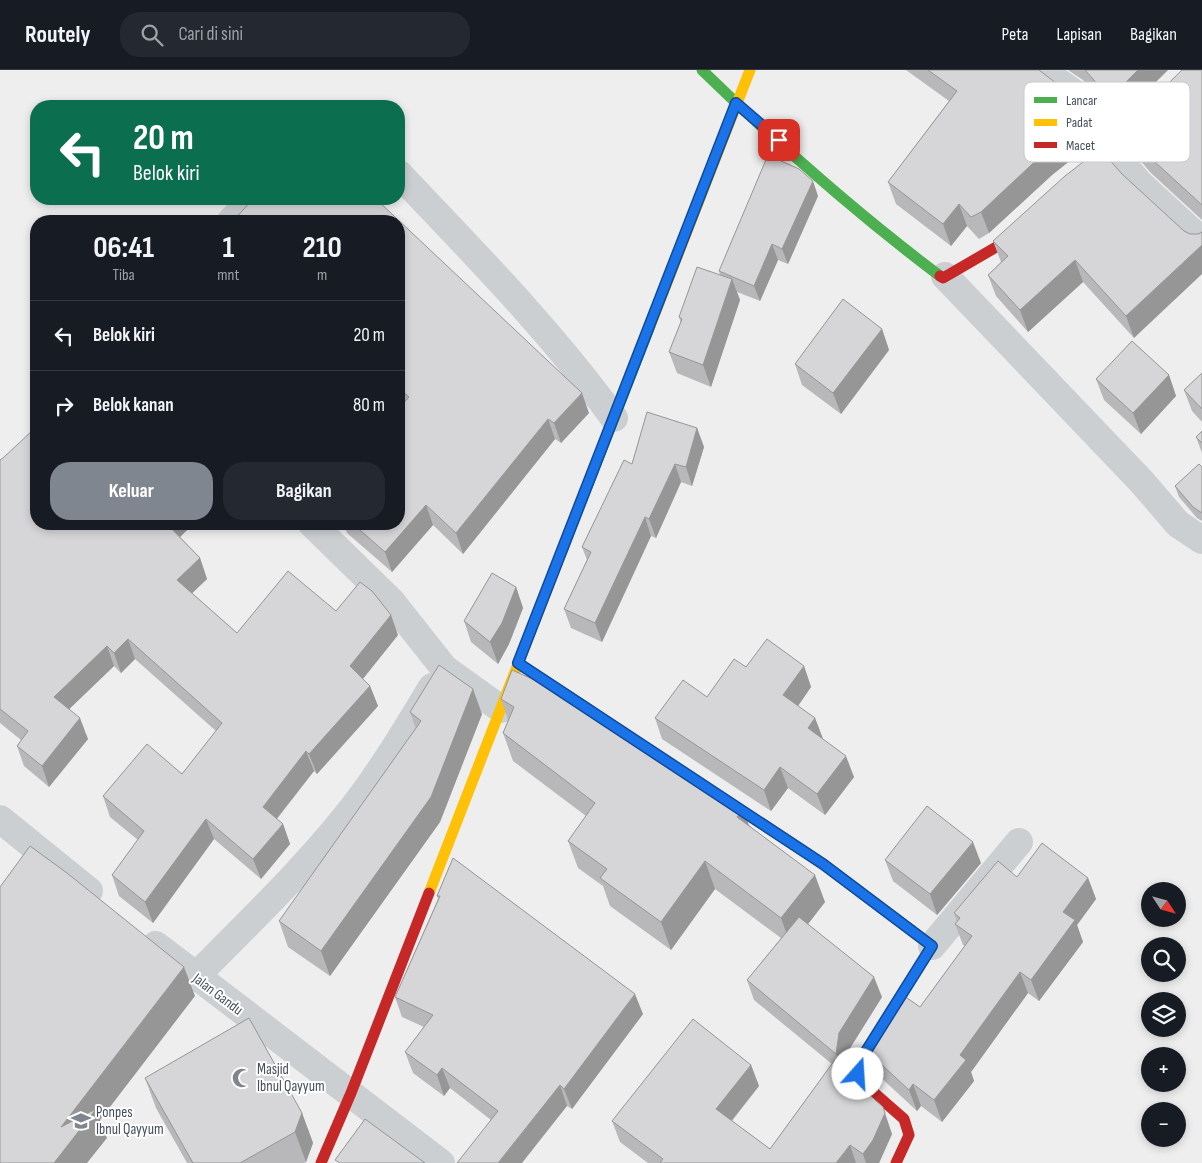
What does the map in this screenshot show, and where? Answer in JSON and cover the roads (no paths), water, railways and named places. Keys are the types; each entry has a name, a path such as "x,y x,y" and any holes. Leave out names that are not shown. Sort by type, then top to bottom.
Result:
{"street":[{"path":"702,70 736,103 889,238 943,278 998,246 1034,213"},
{"path":"321,1163 351,1093 750,70"},
{"path":"1041,70 1058,82"},
{"path":"1178,82 1190,70"},
{"path":"1070,181 1094,162"},
{"path":"1121,162 1140,184 1202,241"},
{"path":"405,180 527,311 578,369 614,418"},
{"path":"237,215 246,205"},
{"path":"945,276 1141,481 1178,524 1202,540"},
{"path":"318,530 391,601 444,668 501,709"},
{"path":"518,663 600,717"},
{"path":"195,978 293,876 349,813 393,749 444,668"},
{"path":"699,782 823,864 932,946"},
{"path":"0,819 105,904"},
{"path":"896,1163 909,1135 904,1119 864,1084 858,1074 860,1061 932,946 1019,842"},
{"name":"Jalan Gandu","path":"135,929 195,978 351,1093 441,1163"}],"place":[{"name":"Masjid Ibnul Qayyum","path":"242,1078"},
{"name":"Ponpes Ibnul Qayyum","path":"81,1121"}]}
